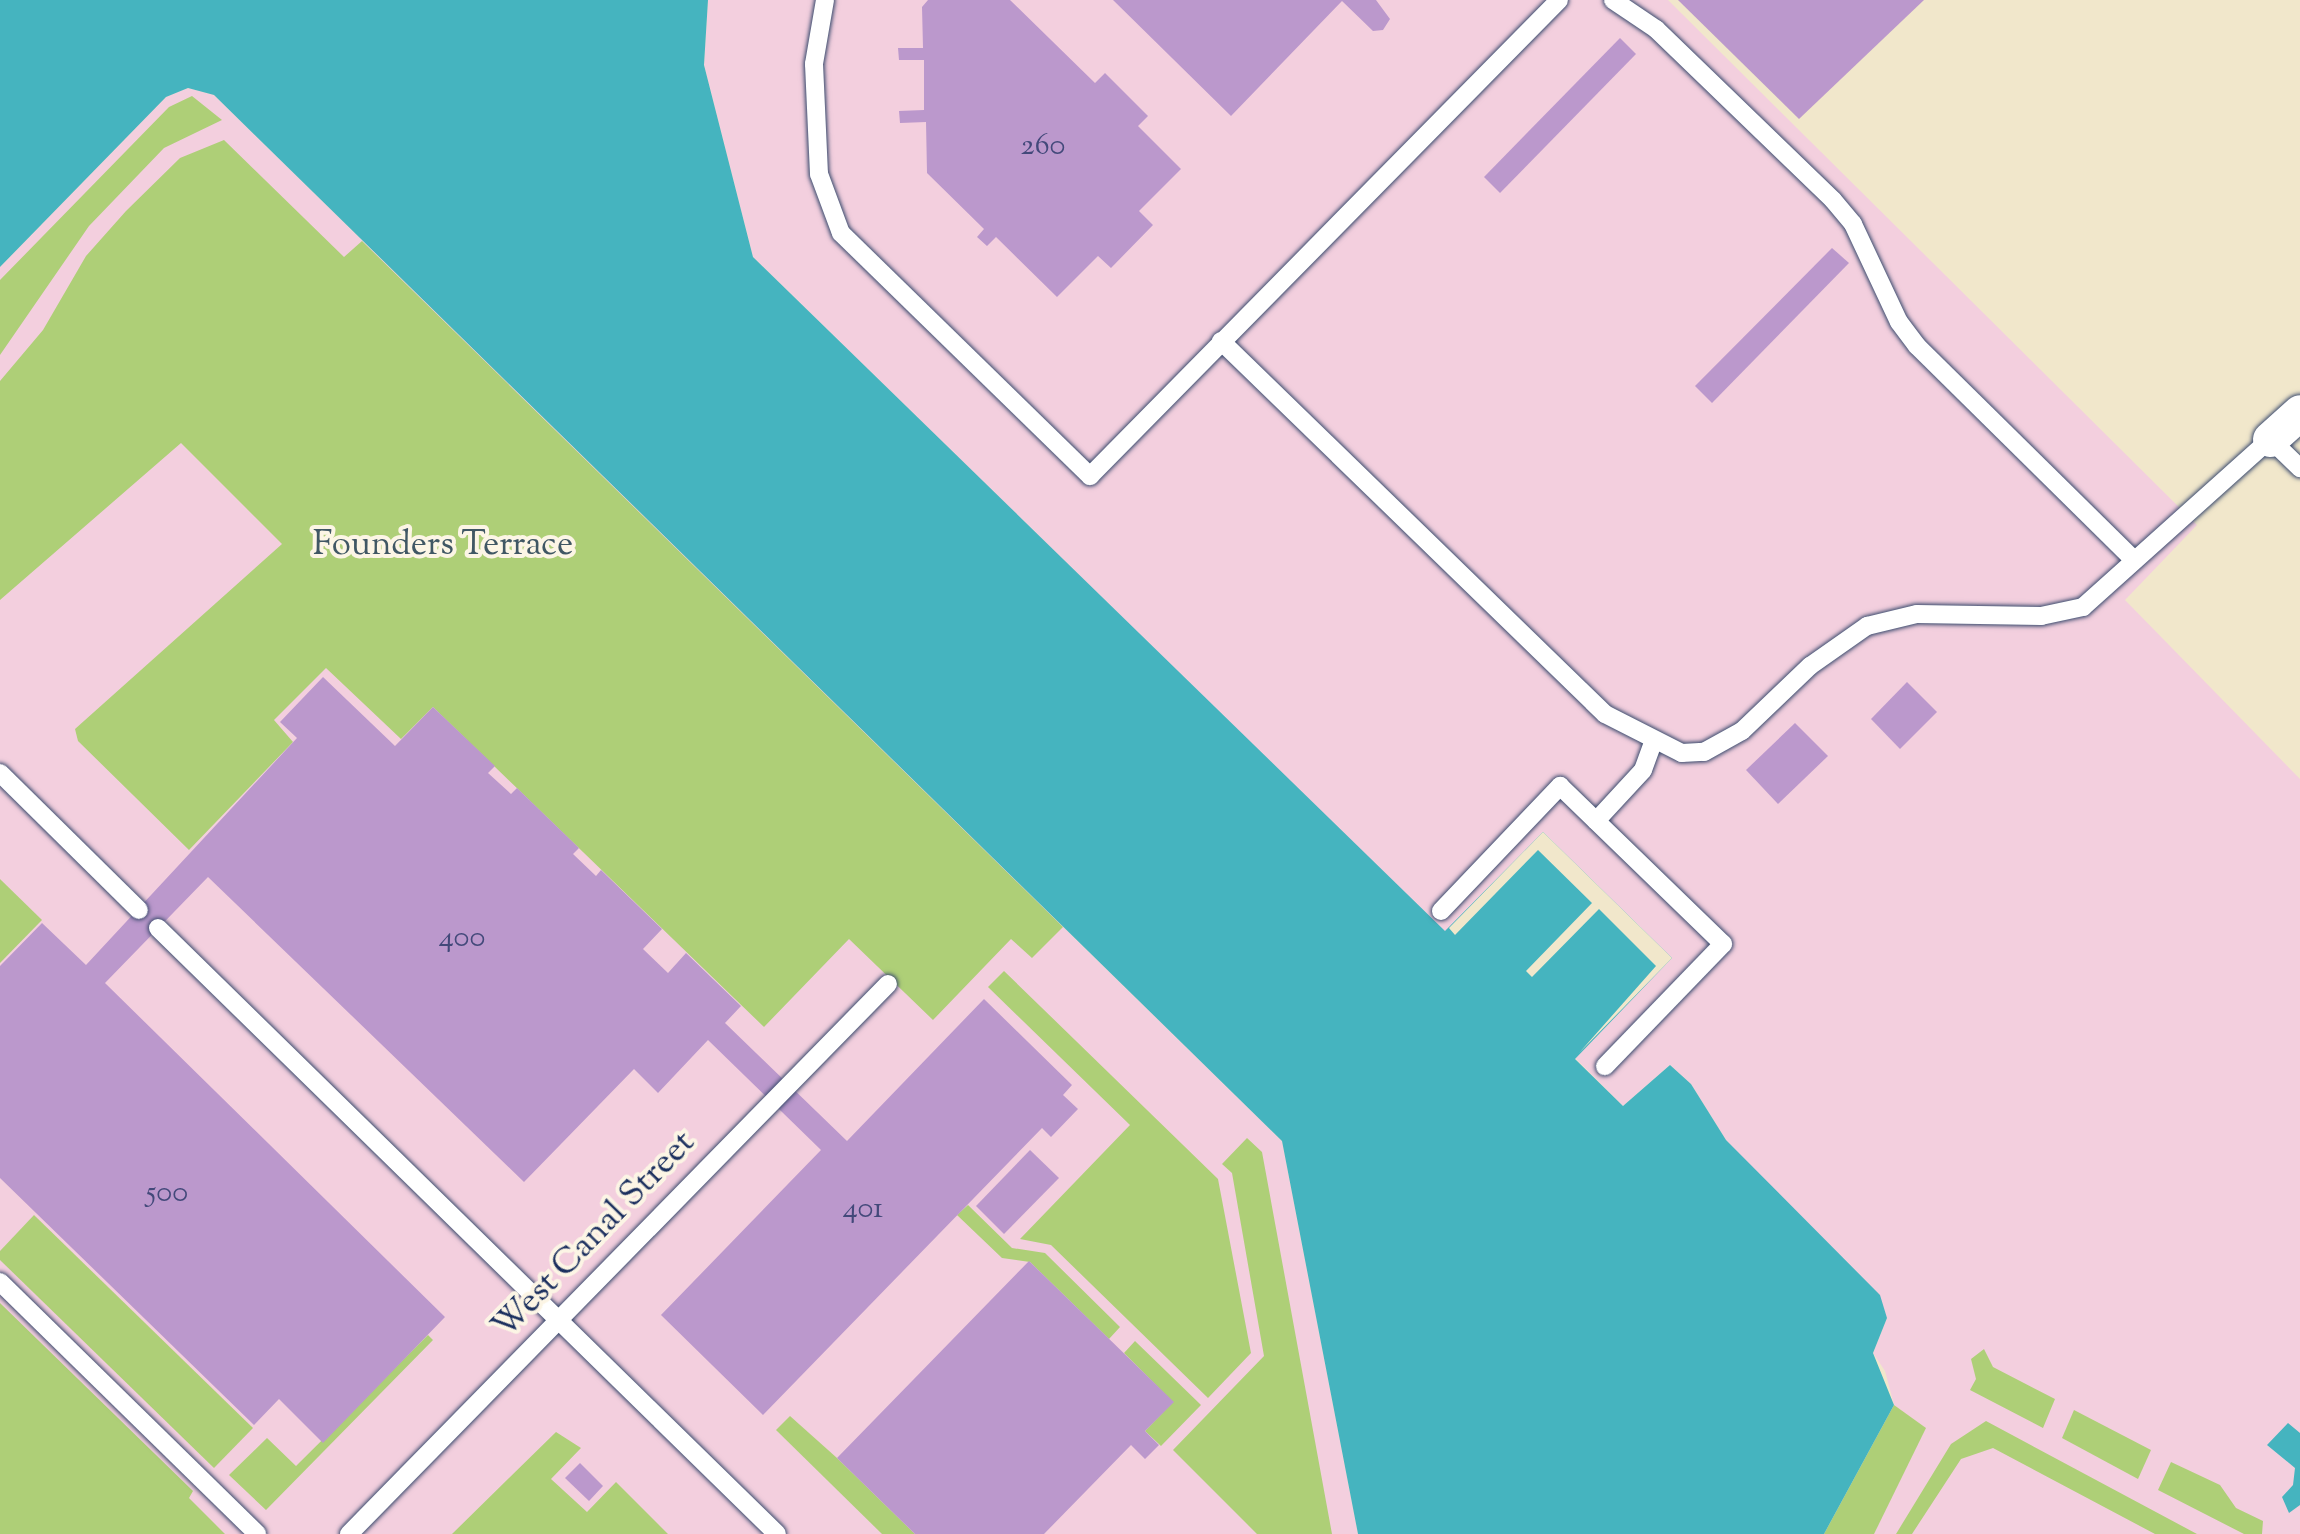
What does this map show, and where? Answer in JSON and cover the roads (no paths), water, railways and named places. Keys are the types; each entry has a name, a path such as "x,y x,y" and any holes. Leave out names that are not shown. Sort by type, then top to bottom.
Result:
{"street":[{"path":"2270,438 2300,412"}],"lane":[{"path":"825,0 814,64 820,174 835,223 856,253 1090,476 1558,0"},
{"path":"1613,0 1656,29 1833,200 1854,224 1898,322 1917,346 2134,560"},
{"path":"1222,341 1605,714 1653,742 1682,753 1723,744 1810,666 1868,626 1917,614 2063,615 2082,607 2270,438 2300,468"},
{"path":"1596,821 1642,770 1653,742"},
{"path":"0,773 139,910"},
{"path":"1441,910 1560,786 1723,944 1605,1066"},
{"path":"158,928 776,1534"},
{"name":"West Canal Street","path":"349,1534 888,984"},
{"path":"0,1282 258,1534"}],"water":[{"path":"0,0 708,0 704,65 753,257 1445,931 1543,832 1672,958 1575,1059 1623,1106 1670,1065 1691,1084 1726,1140 1880,1295 1887,1318 1873,1353 1894,1405 1824,1534 1358,1534 1282,1141 214,95 188,88 166,97 0,267"},
{"path":"2288,1423 2300,1433 2300,1505 2289,1513 2282,1497 2293,1485 2295,1468 2267,1445"}],"park label":[{"name":"Founders Terrace","path":"443,546"}]}
